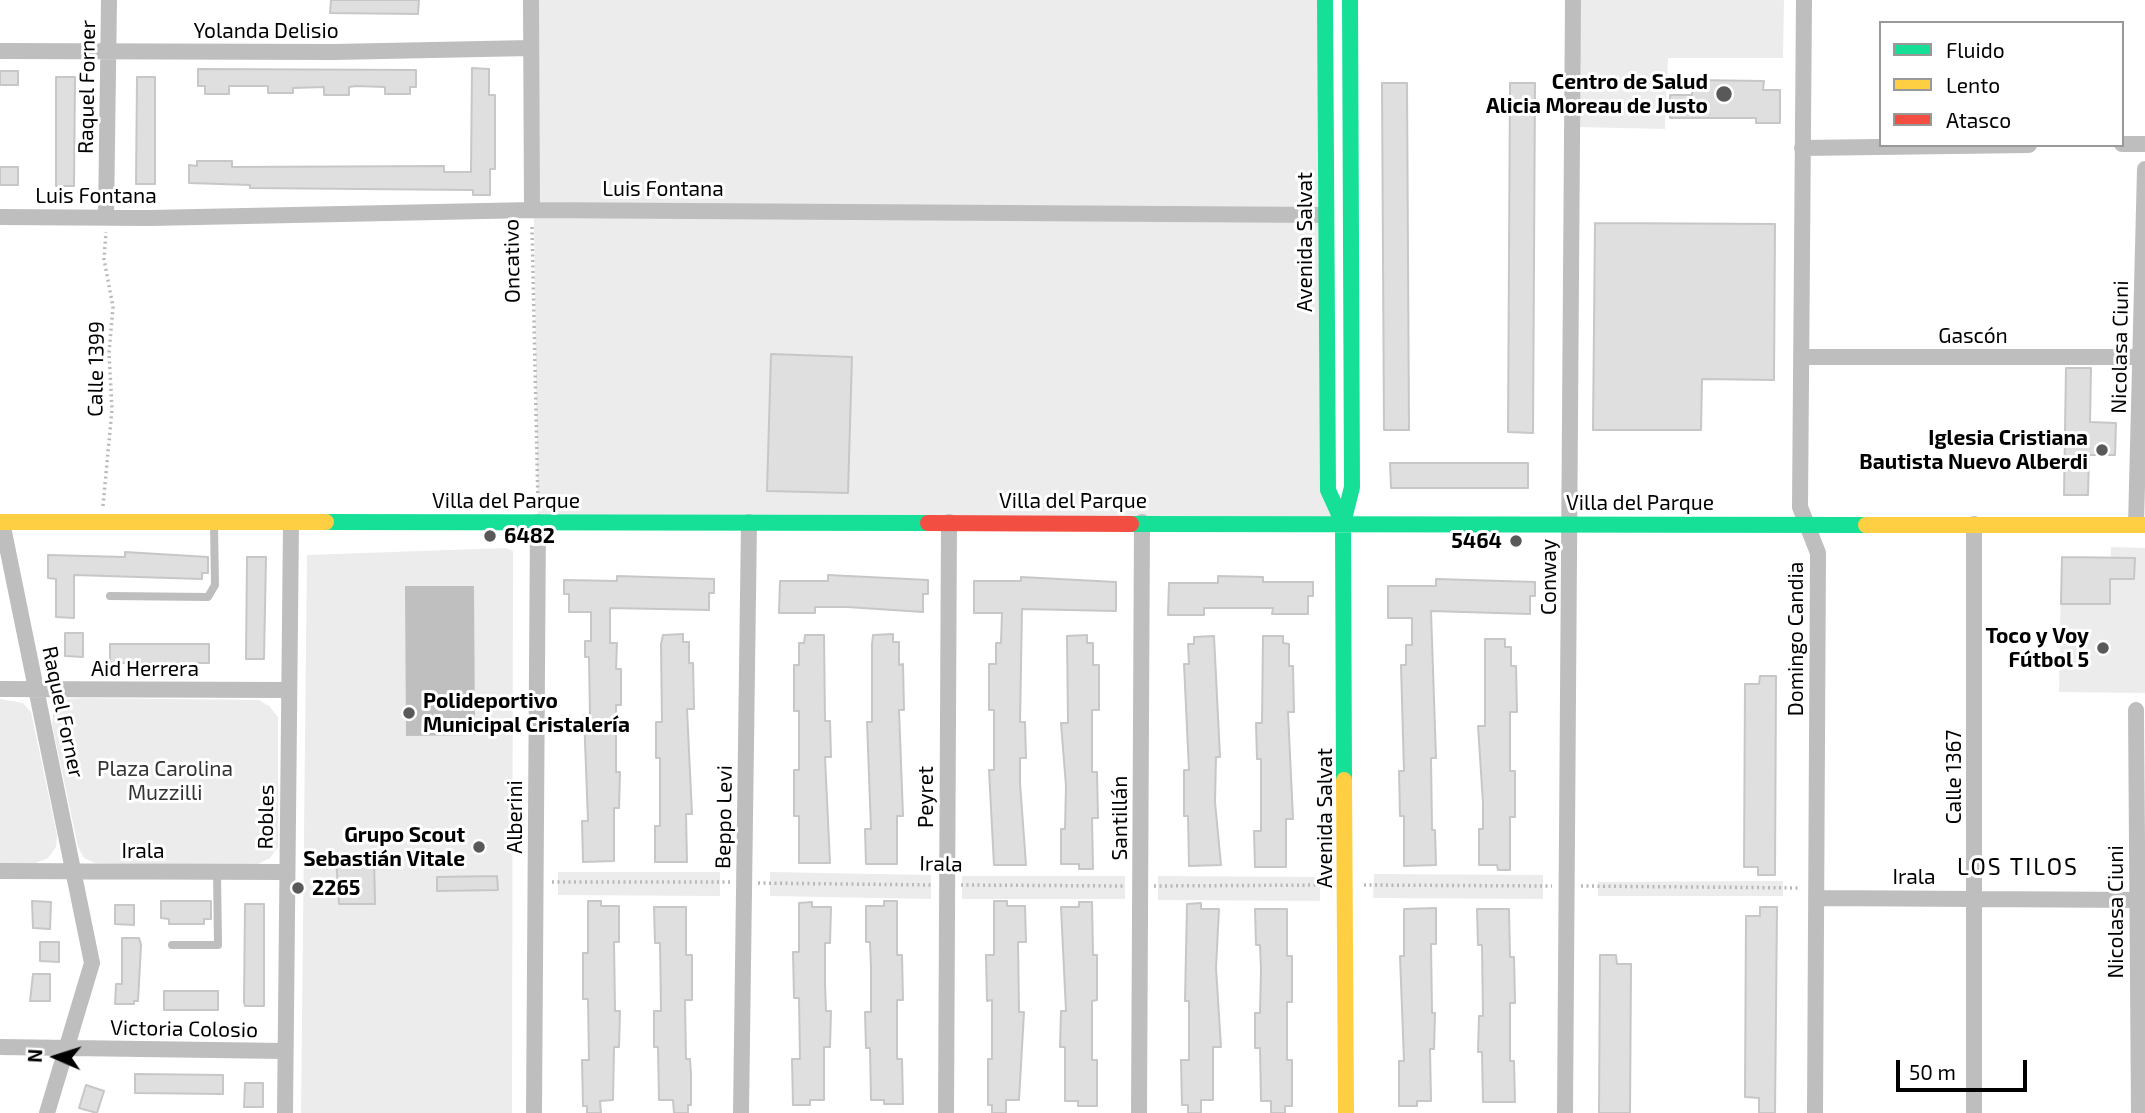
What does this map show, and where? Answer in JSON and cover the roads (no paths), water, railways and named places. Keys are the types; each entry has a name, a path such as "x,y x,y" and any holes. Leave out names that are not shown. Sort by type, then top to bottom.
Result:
{"street":[{"name":"Raquel Forner","path":"106,217 109,0"},
{"name":"Oncativo","path":"531,0 532,209"},
{"name":"Avenida Salvat","path":"1325,0 1328,490 1343,523"},
{"name":"Avenida Salvat","path":"1346,1113 1343,523 1352,487 1350,0"},
{"name":"Conway","path":"1565,1113 1573,0"},
{"name":"Domingo Candia","path":"1804,0 1800,507 1818,554 1815,1113"},
{"name":"Yolanda Delisio","path":"0,51 333,52 531,48"},
{"path":"2124,144 2145,144"},
{"path":"1802,148 1879,147"},
{"name":"Nicolasa Ciuni","path":"2141,525 2145,169"},
{"name":"Luis Fontana","path":"0,218 532,209 1326,215"},
{"name":"Gascón","path":"1801,357 2143,357"},
{"name":"Raquel Forner","path":"1,522 92,963 47,1113"},
{"name":"Villa del Parque","path":"1,522 2141,525"},
{"name":"Robles","path":"285,1113 291,522"},
{"name":"Alberini","path":"534,1113 538,522"},
{"name":"Beppo Levi","path":"741,1113 749,522"},
{"name":"Peyret","path":"946,1113 949,522"},
{"name":"Santillán","path":"1139,1113 1142,522"},
{"name":"Calle 1367","path":"1974,524 1974,1113"},
{"name":"Aid Herrera","path":"0,689 289,690"},
{"name":"Nicolasa Ciuni","path":"2136,710 2138,1113"},
{"name":"Irala","path":"0,871 286,872"},
{"name":"Irala","path":"1816,898 2137,900"},
{"name":"Victoria Colosio","path":"0,1047 284,1051"}],"lane":[{"path":"1326,215 1351,215"},
{"path":"110,596 208,597 215,585 214,522"},
{"path":"172,945 218,945 217,872"}],"place":[{"name":"Centro de Salud Alicia Moreau de Justo","path":"1724,94"},
{"name":"Iglesia Cristiana Bautista Nuevo Alberdi","path":"2102,450"},
{"name":"6482","path":"490,536"},
{"name":"5464","path":"1516,541"},
{"name":"Toco y Voy Fútbol 5","path":"2103,648"},
{"name":"Polideportivo Municipal Cristalería","path":"409,713"},
{"name":"Grupo Scout Sebastián Vitale","path":"479,847"},
{"name":"2265","path":"298,888"}],"district":[{"name":"LOS TILOS","path":"2018,867"}],"park label":[{"name":"Plaza Carolina Muzzilli","path":"165,781"}]}
